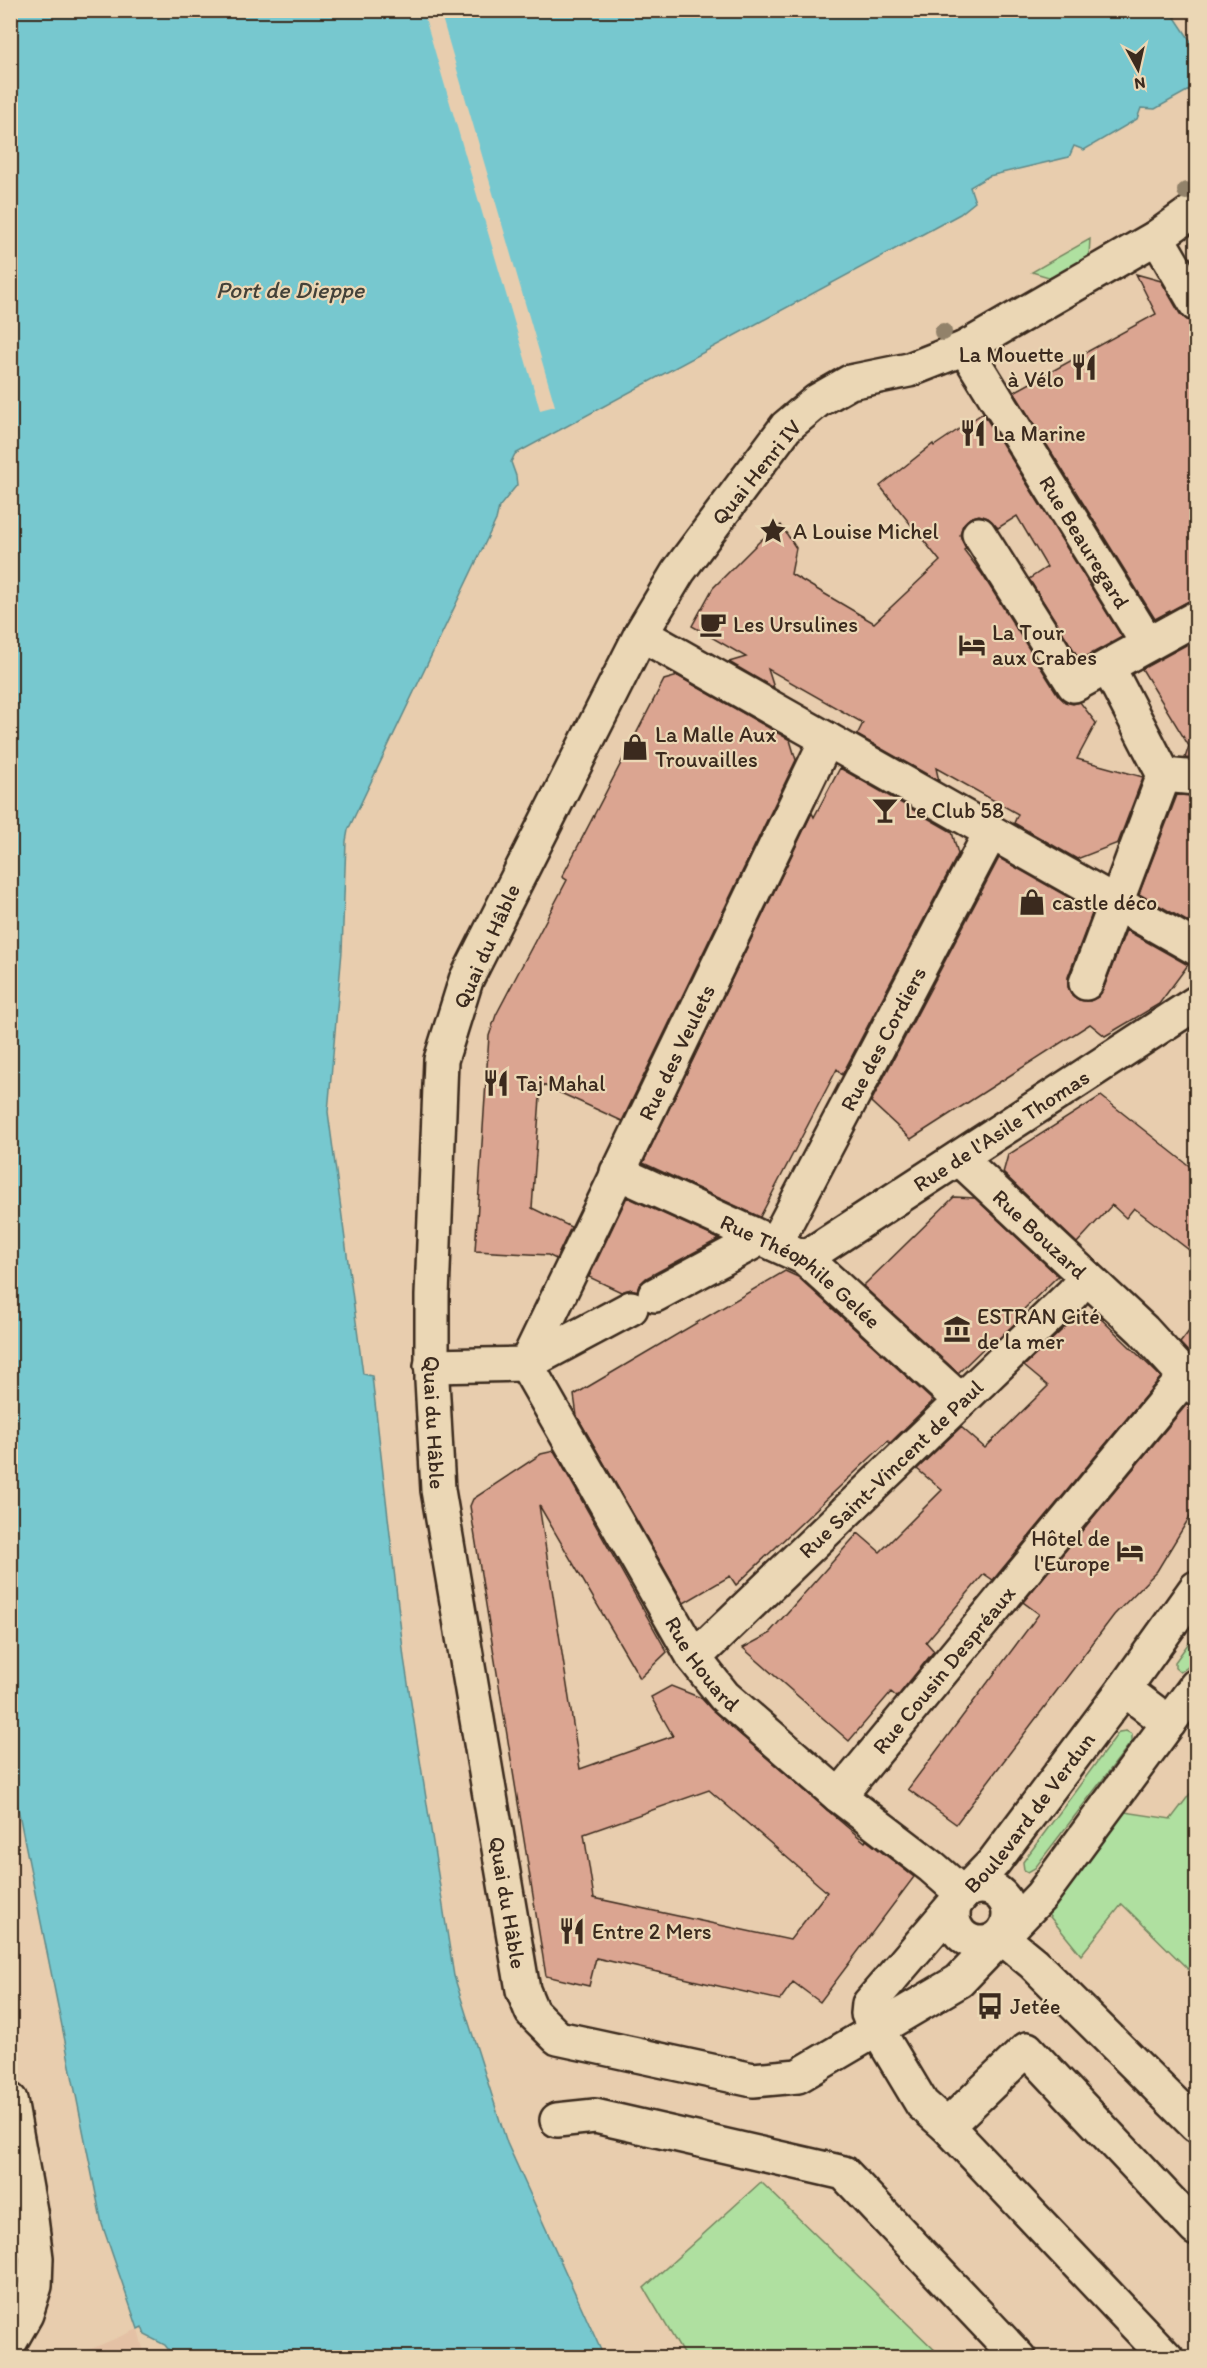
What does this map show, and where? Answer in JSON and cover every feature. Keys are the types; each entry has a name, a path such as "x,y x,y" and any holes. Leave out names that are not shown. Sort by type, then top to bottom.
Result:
{"street":[{"name":"Quai Henri IV","path":"641,634 678,572 786,427 817,401 850,382 909,370 965,348 1157,237 1197,209"},
{"path":"1157,237 1197,304"},
{"name":"Rue Beauregard","path":"965,348 1148,645"},
{"path":"979,534 1074,685 1197,618"},
{"path":"641,634 1197,948"},
{"name":"Quai du Hâble","path":"641,634 466,980 441,1060 431,1366 438,1490 523,1989 532,2012 558,2038 753,2080 798,2076 878,2030"},
{"path":"1086,983 1164,775 1108,667"},
{"name":"Rue des Veulets","path":"526,1364 827,739"},
{"path":"1164,775 1197,778"},
{"name":"Rue des Cordiers","path":"768,1241 812,1173 991,832"},
{"name":"Rue de l'Asile Thomas","path":"805,1258 1197,1004"},
{"name":"Rue Bouzard","path":"959,1158 1143,1330 1191,1383"},
{"name":"Rue Théophile Gelée","path":"617,1172 805,1258 961,1401"},
{"path":"431,1366 526,1364 643,1301 768,1241"},
{"name":"Rue Saint-Vincent de Paul","path":"694,1658 1072,1294 1086,1276"},
{"name":"Rue Houard","path":"526,1364 694,1658 724,1695 839,1796 932,1867 963,1894"},
{"name":"Rue Cousin Despréaux","path":"839,1796 1191,1383"},
{"name":"Boulevard de Verdun","path":"878,2030 868,2014 869,2004 963,1894 994,1862 1197,1588"},
{"path":"1167,2358 947,2126 922,2104 878,2030 958,1981 1041,1896 1197,1686"},
{"path":"1124,1689 1169,1723"},
{"path":"963,1894 957,1900 953,1917 960,1934 975,1943 984,1943 1000,1936"},
{"path":"1000,1936 1033,1964 1197,2125"},
{"path":"947,2126 1027,2049 1197,2229"},
{"path":"10,2100 13,2138 30,2211 36,2258 32,2295 26,2314 10,2342"},
{"path":"557,2120 595,2116 844,2172 1020,2358"}],"shaded area":[{"path":"138,2329 145,2357 72,2357"}],"green space":[{"path":"1090,239 1089,256 1052,278 1032,272"},
{"path":"1196,1633 1193,1661 1180,1672 1175,1668 1175,1662"},
{"path":"1126,1731 1132,1734 1132,1741 1035,1868 1028,1872 1024,1870 1023,1862 1119,1732"},
{"path":"1196,1786 1196,1977 1122,1904 1081,1955 1046,1912 1125,1812 1171,1819"},
{"path":"761,2182 942,2357 685,2357 644,2288"}],"water":[{"name":"Port de Dieppe","path":"1170,10 1196,49 1196,86 1155,109 1141,108 1137,119 1084,150 1074,146 1069,157 989,176 970,187 975,202 960,214 515,454 511,462 517,485 499,507 496,520 348,830 342,951 328,1112 363,1374 372,1376 404,1658 454,1976 507,2143 604,2357 174,2357 165,2345 145,2335 142,2327 138,2329 102,2224 11,1774 10,11"}],"pier":[{"path":"423,11 440,11 555,406 540,410"}],"building":[{"path":"1136,274 1161,281 1180,314 1187,320 1197,323 1197,599 1155,619 1014,392 1156,314"},
{"path":"983,413 1122,637 1080,660 1029,579 1047,567 1017,516 998,528 988,518 979,515 970,518 963,525 960,535 966,549 964,550 982,574 1058,695 1065,702 1073,704 1080,702 1096,723 1077,759 1143,777 1118,843 1077,859 1014,823 1018,814 936,768 939,781 857,735 863,723 768,669 774,688 729,662 746,657 692,626 713,588 761,540 781,525 796,548 791,574 874,623 940,561 880,486 933,444 934,446"},
{"path":"1197,639 1197,759 1185,758 1189,746 1142,669"},
{"path":"678,676 790,740 796,760 622,1121 541,1084 532,1208 571,1227 556,1259 548,1255 475,1251 489,1036 496,1015 567,880 562,877 664,680"},
{"path":"840,768 952,832 958,854 842,1075 837,1069 760,1217 643,1163 812,813 814,817"},
{"path":"1177,795 1197,796 1197,927 1139,894"},
{"path":"999,858 1093,911 1068,977 1068,987 1072,995 1079,1000 1090,1001 1098,997 1103,990 1126,930 1188,965 1159,1004 1105,1036 1090,1024 911,1139 871,1102"},
{"path":"1101,1096 1197,1172 1197,1256 1134,1208 1126,1218 1112,1205 1077,1243 1003,1173 1008,1155"},
{"path":"627,1197 719,1239 646,1278 637,1291 631,1289 621,1292 589,1277"},
{"name":"ESTRAN Cité de la mer","path":"954,1197 975,1198 1058,1276 1020,1313 1026,1313 995,1342 992,1340 958,1373 863,1286"},
{"path":"785,1271 798,1277 932,1402 736,1585 730,1576 684,1603 577,1416 574,1395"},
{"path":"1080,1313 1095,1313 1161,1377 993,1580 984,1574 926,1642 934,1651 897,1697 891,1692 849,1741 743,1648 771,1633 858,1533 880,1552 942,1490 917,1469 961,1427 985,1448 1048,1386 1024,1366"},
{"path":"1197,1321 1197,1361 1180,1343"},
{"path":"1187,1404 1197,1406 1197,1505 1157,1571 1114,1615 956,1824 908,1789 1039,1614 1023,1602"},
{"path":"554,1451 667,1652 640,1678 539,1505 580,1769 673,1736 651,1697 671,1686 701,1698 865,1842 866,1840 914,1877 820,2002 793,1982 780,2000 596,1958 589,1986 546,1976 470,1506 473,1499 541,1454","holes":["709,1790 827,1892 790,1940 594,1898 584,1834"]}],"place":[{"name":"La Mouette à Vélo","path":"1084,367"},
{"name":"La Marine","path":"973,433"},
{"name":"A Louise Michel","path":"773,531"},
{"name":"Les Ursulines","path":"713,624"},
{"name":"La Tour aux Crabes","path":"972,645"},
{"name":"La Malle Aux Trouvailles","path":"635,747"},
{"name":"Le Club 58","path":"885,810"},
{"name":"castle déco","path":"1032,902"},
{"name":"Taj Mahal","path":"496,1083"},
{"name":"ESTRAN Cité de la mer","path":"957,1329"},
{"name":"Hôtel de l'Europe","path":"1130,1551"},
{"name":"Entre 2 Mers","path":"572,1931"},
{"name":"Jetée","path":"990,2006"}]}
